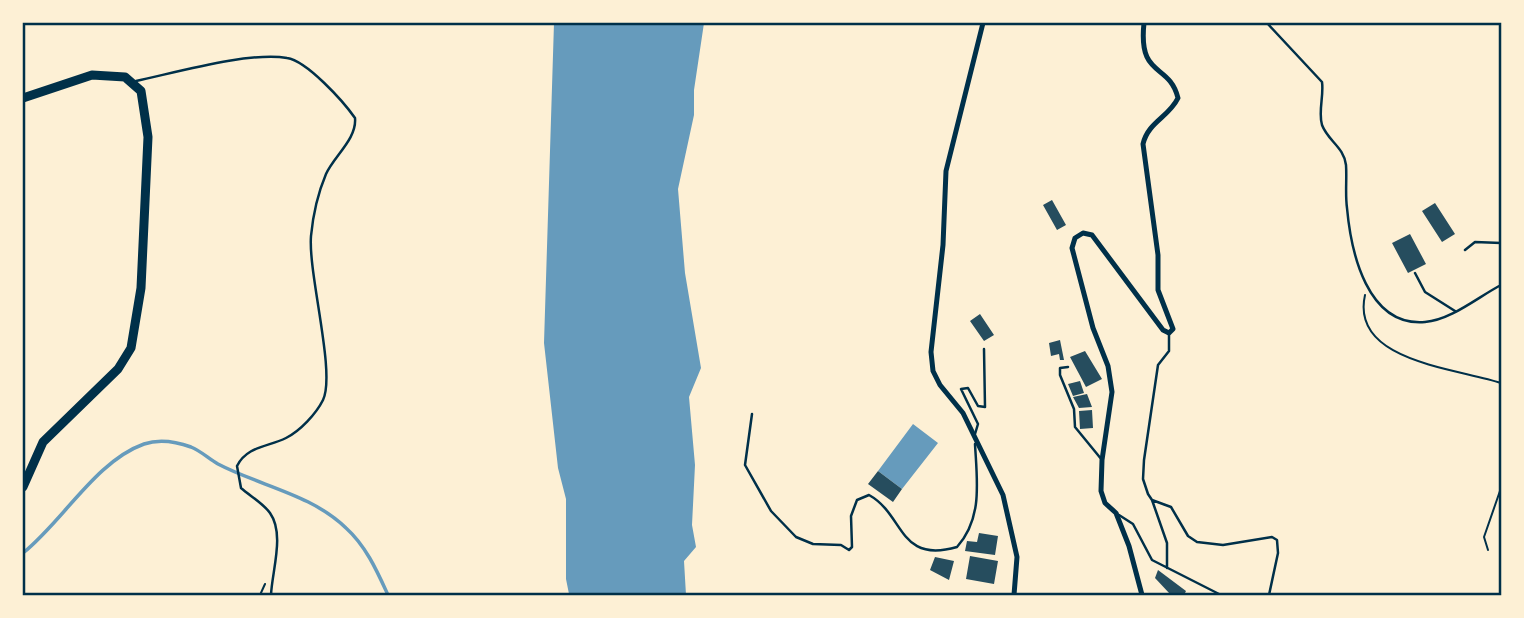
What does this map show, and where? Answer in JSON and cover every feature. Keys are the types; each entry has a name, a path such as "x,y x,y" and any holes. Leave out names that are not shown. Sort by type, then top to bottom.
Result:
{"main road":[{"path":"23,99 92,75 111,74 134,81 141,91 148,137 141,288 131,348 118,369 43,442 23,487"}],"street":[{"path":"983,23 946,171 943,245 931,352 933,371 940,385 963,413 1003,495 1013,529 1017,557 1014,595"},
{"path":"1142,595 1116,513 1105,503 1101,492 1102,460 1112,392 1108,366 1072,248 1075,238 1083,233 1092,235 1163,330 1169,333 1173,329 1158,290 1158,255 1143,144 1149,128 1174,107 1178,98 1169,80 1147,60 1143,50 1144,23"}],"lane":[{"path":"1267,23 1322,82 1322,124 1344,154 1351,234 1367,287 1382,309 1409,322 1426,323 1455,311 1501,285"},
{"path":"134,81 252,59 286,57 305,65 355,118 352,135 327,172 312,223 312,256 327,373 323,400 309,419 287,438 248,452 237,466 241,488 269,511 278,532 271,595"},
{"path":"1465,250 1475,242 1501,243"},
{"path":"1415,272 1425,292 1455,311"},
{"path":"1167,568 1167,543 1143,479 1158,365 1168,351 1169,333"},
{"path":"752,414 745,466 771,511 796,537 813,544 841,545 852,549 851,516 862,496 869,495 876,499 900,532 916,546 942,552 957,547 974,522 977,489 975,434 978,424 961,389 968,388 978,406 985,407 984,349"},
{"path":"1068,367 1060,368 1060,374 1074,409 1075,427 1102,460"},
{"path":"1152,500 1171,507 1188,536 1197,542 1223,545 1272,537 1277,540 1278,553 1269,595"},
{"path":"1116,513 1133,524 1147,555 1221,595"}],"path":[{"path":"1367,287 1364,319 1372,335 1386,348 1413,360 1501,383"},
{"path":"1501,408 1501,448"},
{"path":"1488,550 1484,537 1501,488"}],"water":[{"path":"554,23 704,23 694,90 694,115 678,189 685,273 701,368 689,397 695,465 692,525 696,547 684,561 686,595 569,594 566,579 566,499 558,468 544,343"},
{"path":"913,424 938,443 902,489 878,471"}],"building":[{"path":"1052,200 1066,225 1057,230 1043,205"},
{"path":"1435,203 1455,234 1442,242 1422,211"},
{"path":"1410,234 1426,264 1408,273 1392,243"},
{"path":"980,314 994,335 984,341 970,321"},
{"path":"1060,340 1064,360 1060,360 1059,354 1051,356 1049,343"},
{"path":"1085,351 1102,379 1086,387 1070,357"},
{"path":"1080,381 1084,393 1073,396 1068,384"},
{"path":"1087,394 1092,407 1079,408 1073,397"},
{"path":"1092,410 1093,428 1080,429 1079,411"},
{"path":"878,471 902,489 893,502 868,484"},
{"path":"979,533 998,536 995,555 965,551 967,541 977,542"},
{"path":"970,556 998,561 994,584 966,579"},
{"path":"935,557 954,561 949,580 930,570"},
{"path":"1158,570 1186,591 1184,595 1170,594 1155,578"}],"waterway":[{"path":"23,553 110,464 144,444 168,442 191,447 234,472 301,499 332,516 365,551 388,595"}]}
